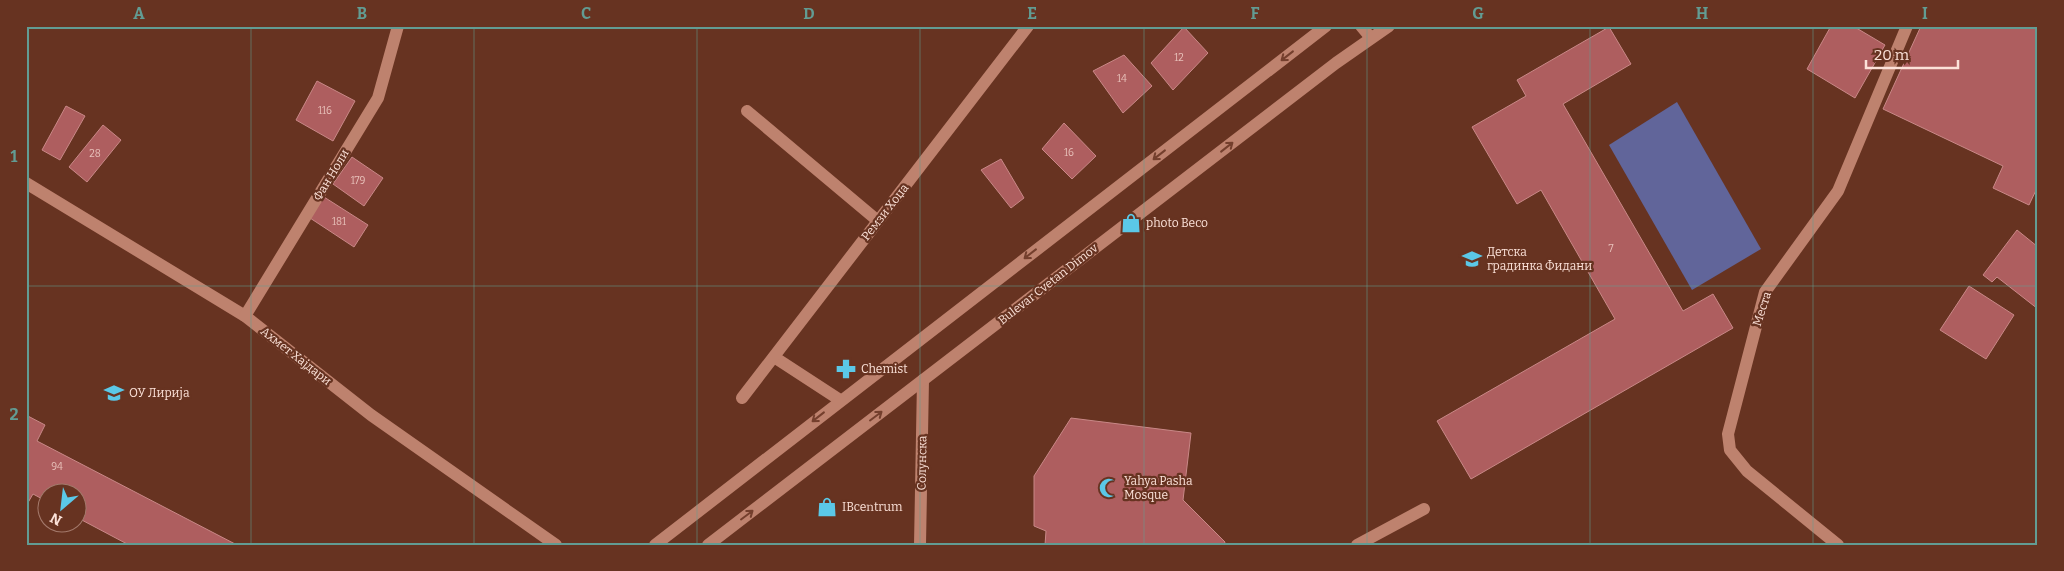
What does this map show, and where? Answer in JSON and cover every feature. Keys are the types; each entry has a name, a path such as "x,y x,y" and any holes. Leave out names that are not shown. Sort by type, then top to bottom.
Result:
{"street":[{"name":"Фан Ноли","path":"245,316 378,98 398,26"},
{"name":"Ремзи Хоџа","path":"742,398 1028,26"},
{"path":"655,545 840,400 1326,26"},
{"path":"1362,26 1371,38"},
{"name":"Bulevar Cvetan Dimov","path":"708,545 1389,26"},
{"name":"Места","path":"1838,545 1747,471 1730,450 1728,434 1765,292 1838,191 1906,26"},
{"path":"747,111 878,221"},
{"name":"Ахмет Хајдари","path":"26,183 245,316 371,415 556,545"},
{"path":"774,357 840,400"},
{"name":"Солунска","path":"920,545 923,380"},
{"path":"1357,545 1424,509"}],"shaded area":[{"path":"1677,102 1761,249 1692,290 1609,145"}],"building":[{"path":"1831,26 1853,26 1885,45 1855,98 1807,69"},
{"path":"1921,26 2038,26 2038,186 2029,205 1993,188 2003,166 1883,109"},
{"path":"1184,27 1208,53 1173,90 1151,63"},
{"path":"1609,27 1631,64 1563,104 1683,311 1713,294 1733,328 1471,479 1437,421 1615,319 1541,190 1517,204 1472,127 1526,96 1517,80"},
{"path":"1124,55 1152,86 1123,113 1093,71"},
{"path":"317,81 355,101 333,141 296,120"},
{"path":"66,106 85,116 60,160 42,150"},
{"path":"1064,123 1096,156 1072,179 1042,149"},
{"path":"103,125 121,140 87,182 69,167"},
{"path":"352,157 383,178 364,206 333,184"},
{"path":"1001,159 1024,198 1011,208 981,170"},
{"path":"324,197 368,225 354,247 310,218"},
{"path":"2017,230 2038,247 2038,309 1997,277 1992,282 1983,275"},
{"path":"1969,286 2014,315 1986,359 1940,330"},
{"path":"26,415 45,425 37,441 237,545 129,545 88,523 88,484 38,484 38,497 33,494 26,506"},
{"name":"Yahya Pasha Mosque","path":"1071,418 1191,433 1183,500 1225,542 1224,545 1045,545 1046,531 1034,526 1034,476"}],"place":[{"name":"photo Beco","path":"1131,223"},
{"name":"Детска градинка Фидани","path":"1472,259"},
{"name":"Chemist","path":"846,369"},
{"name":"ОУ Лирија","path":"114,393"},
{"name":"Yahya Pasha Mosque","path":"1109,488"},
{"name":"IBcentrum","path":"827,507"}]}
